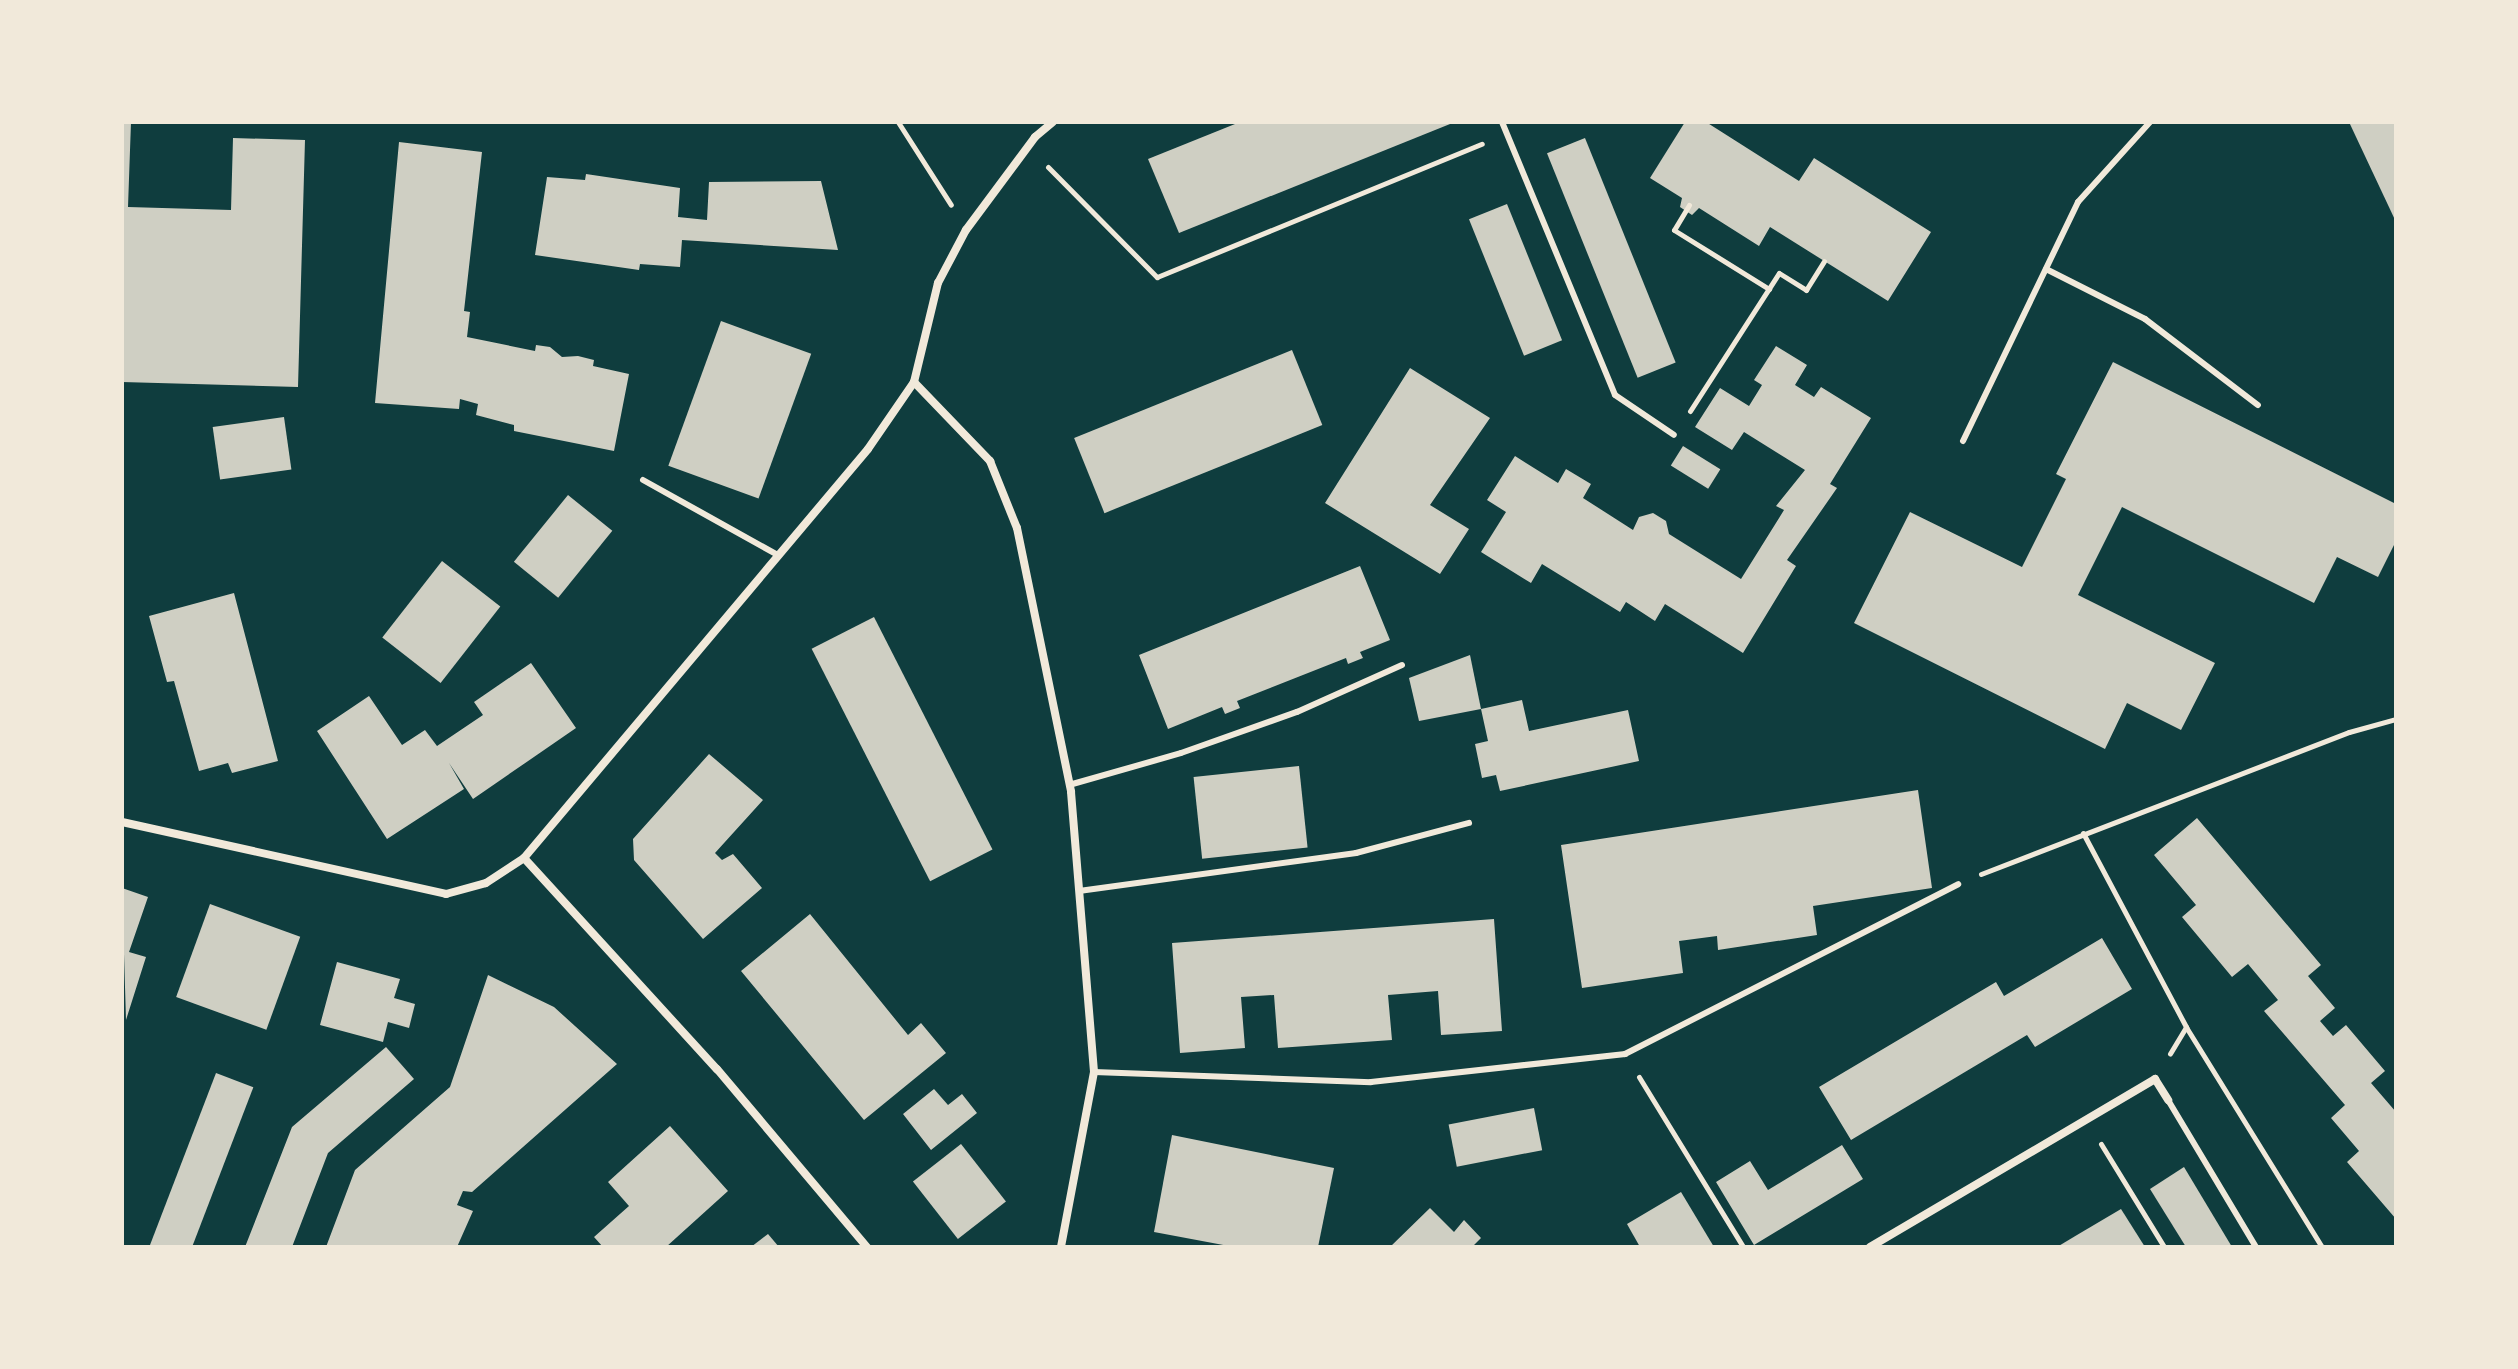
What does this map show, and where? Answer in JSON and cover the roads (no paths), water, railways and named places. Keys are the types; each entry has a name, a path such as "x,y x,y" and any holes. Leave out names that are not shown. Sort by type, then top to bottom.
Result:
{"street":[{"path":"122,822 446,894 486,883 524,858 868,449 914,382 938,283 966,230 1027,147 1053,122"},
{"path":"914,382 990,461 1017,528 1069,785 1094,1072 1061,1247"},
{"path":"524,858 707,1058 867,1247"},
{"path":"1870,1247 2155,1079 2168,1100"}],"lane":[{"path":"1502,122 1615,395 1674,435"},
{"path":"1963,441 2078,202 2150,122"},
{"path":"2046,269 2145,319 2258,405"},
{"path":"643,480 778,555"},
{"path":"1069,785 1181,753 1297,712 1402,665"},
{"path":"1079,891 1356,853 1469,823"},
{"path":"1094,1072 1371,1082 1625,1054 1958,884"},
{"path":"2168,1100 2256,1247"}]}
